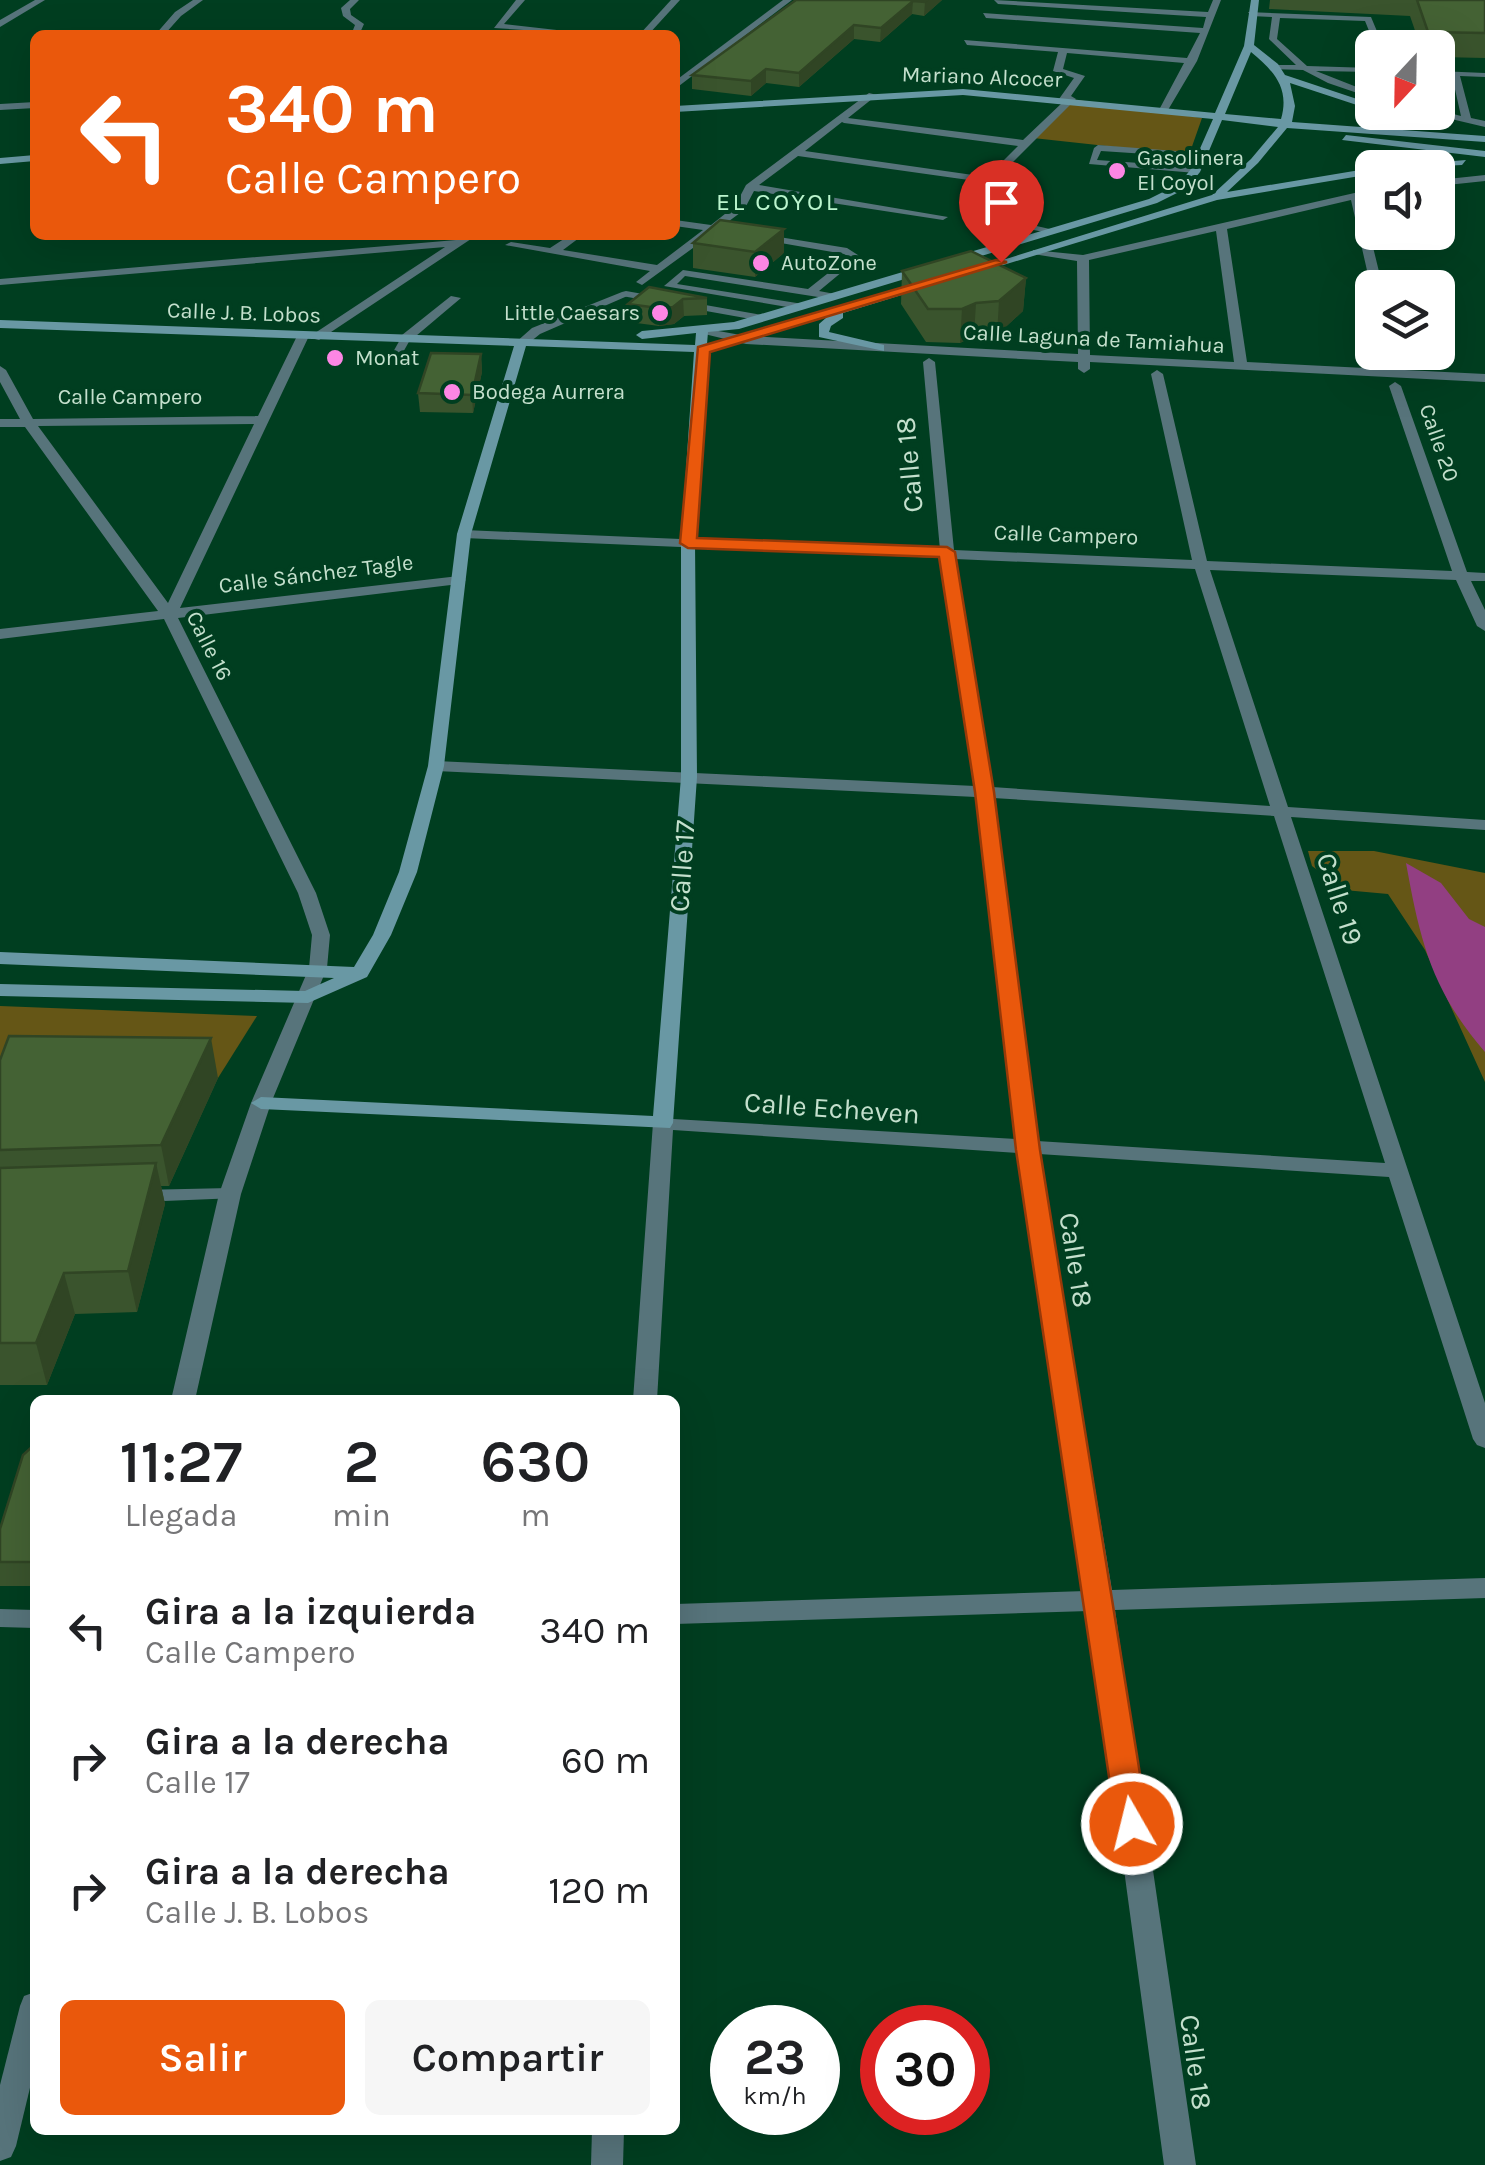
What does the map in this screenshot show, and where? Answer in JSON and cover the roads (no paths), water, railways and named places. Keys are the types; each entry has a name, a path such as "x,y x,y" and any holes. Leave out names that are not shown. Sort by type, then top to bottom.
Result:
{"main road":[{"path":"1196,170 1248,46 1255,0"},
{"path":"1248,46 1285,78 1355,101"},
{"path":"1215,197 1276,142 1288,123 1291,107 1285,78"},
{"path":"1230,83 1240,96"},
{"name":"Mariano Alcocer","path":"680,108 962,92 1165,108 1288,123"},
{"path":"1254,106 1288,123 1364,142 1485,157"},
{"path":"1212,131 1288,123 1485,137"},
{"path":"1455,129 1485,137"},
{"path":"1455,161 1485,157"},
{"path":"0,161 30,158"},
{"name":"Calle J. B. Lobos","path":"0,324 521,343 702,341 831,296 1153,201 1183,186 1196,170"},
{"path":"964,274 1215,197 1355,174"},
{"path":"746,340 946,279"},
{"path":"855,307 825,324 823,334 880,348"},
{"name":"Calle J. B. Lobos","path":"486,340 536,330 702,341"},
{"name":"Calle 17","path":"662,1123 689,777 688,543 702,341"},
{"path":"0,990 308,996 360,973 382,935 408,872 436,766 464,534 521,343"},
{"path":"0,958 318,968 360,973"},
{"name":"Calle Echeven","path":"260,1102 662,1123"}],"street":[{"path":"0,24 42,0"},
{"path":"165,30 198,0"},
{"path":"355,0 345,8 346,16 360,24 357,30"},
{"path":"521,0 497,26 526,30"},
{"path":"648,30 676,0"},
{"path":"778,0 788,0"},
{"path":"680,82 788,0"},
{"path":"1192,60 967,42 998,0 1214,7"},
{"path":"1173,0 1214,7"},
{"path":"1165,108 1206,32 1214,7"},
{"path":"986,15 1206,32"},
{"path":"1050,232 987,218 1000,201 984,191 989,180 1068,99 1080,76 1058,71 1063,50"},
{"path":"0,93 30,94"},
{"path":"642,282 740,208 750,187 844,120 872,95"},
{"path":"0,107 30,105"},
{"path":"844,120 1027,144"},
{"path":"800,153 989,180"},
{"path":"1455,181 1485,178"},
{"path":"750,187 943,217"},
{"path":"1037,252 1083,258 1354,194 1373,270"},
{"path":"680,224 732,232"},
{"path":"1221,228 1241,366"},
{"path":"751,235 847,251 855,257"},
{"path":"348,240 354,250"},
{"path":"319,336 462,240"},
{"path":"552,252 570,240"},
{"name":"Calle J. B. Lobos","path":"0,282 457,243"},
{"path":"510,245 660,269"},
{"path":"1083,258 1084,364"},
{"path":"521,343 536,330 626,294"},
{"path":"406,338 455,298"},
{"path":"169,615 303,336"},
{"name":"Calle Laguna de Tamiahua","path":"702,341 880,348 1084,364 1156,374 1397,380 1485,378"},
{"name":"Calle Laguna de Tamiahua","path":"702,341 929,362 1241,366 1485,391"},
{"name":"Calle 18","path":"929,362 947,552 984,792 1028,1150 1100,1598 1180,2165"},
{"name":"Calle 16","path":"0,370 28,420 169,615 307,893 321,935 318,968"},
{"name":"Calle 20","path":"1396,370 1461,576 1485,626"},
{"name":"Calle 19","path":"1156,374 1200,563 1485,1438"},
{"name":"Calle Campero","path":"0,422 260,420"},
{"name":"Calle Campero","path":"464,534 1485,577"},
{"name":"Calle Sánchez Tagle","path":"0,634 460,580"},
{"path":"436,766 984,792 1485,825"},
{"path":"183,1395 230,1194 260,1102 318,968"},
{"name":"Calle Echeven","path":"662,1123 1028,1150 1400,1171"},
{"name":"Calle 17","path":"646,1395 662,1123"},
{"path":"680,1614 1485,1588"},
{"path":"1,2136 30,2025"},
{"path":"607,2165 608,2135"}],"lane":[{"path":"1250,14 1368,19 1373,30"},
{"path":"1276,15 1274,39 1283,52 1333,82 1355,90"},
{"path":"1273,66 1355,69"},
{"path":"1455,73 1485,75"},
{"path":"1312,87 1333,82 1355,83"},
{"path":"1455,92 1467,121"},
{"path":"1455,118 1485,124"},
{"path":"1189,155 1098,148 1092,162 1196,170"},
{"path":"810,293 855,257"},
{"path":"799,306 669,286 684,273 831,296"},
{"path":"626,294 762,318"},
{"path":"397,354 406,338"},
{"path":"115,1197 230,1194"},
{"path":"0,1618 30,1619"}],"place":[{"name":"Gasolinera El Coyol","path":"1117,171"},
{"name":"AutoZone","path":"761,263"},
{"name":"Little Caesars","path":"660,313"},
{"name":"Monat","path":"335,358"},
{"name":"Bodega Aurrera","path":"452,392"}],"district":[{"name":"EL COYOL","path":"778,201"}]}
